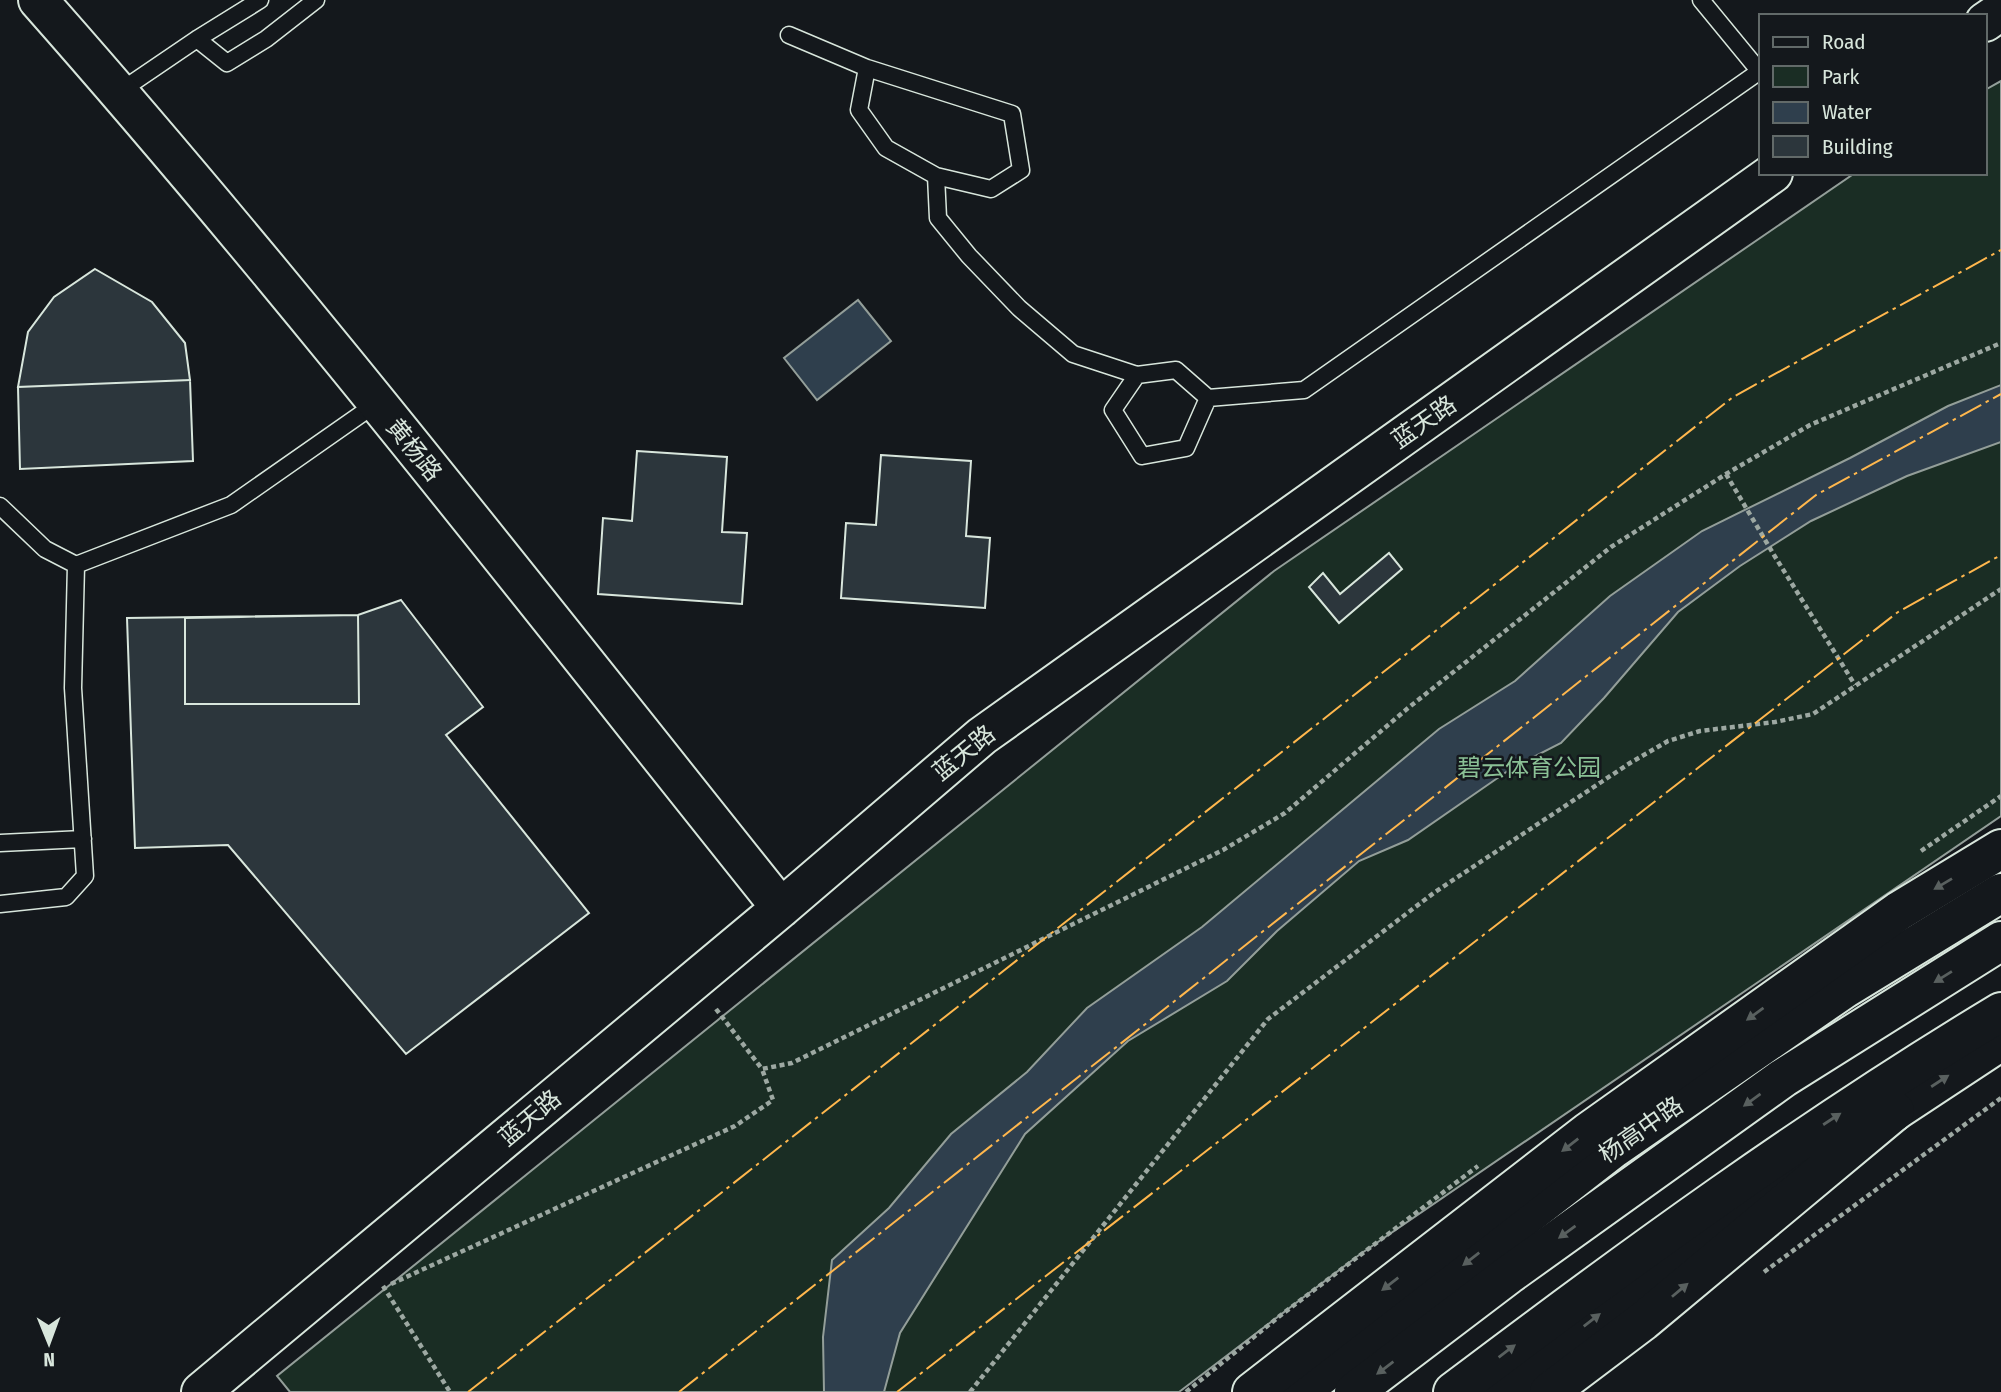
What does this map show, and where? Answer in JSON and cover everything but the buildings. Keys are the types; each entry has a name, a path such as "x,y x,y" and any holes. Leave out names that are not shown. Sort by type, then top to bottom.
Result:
{"main road":[{"name":"黄杨路","path":"38,0 119,92 377,403 781,908"},
{"name":"蓝天路","path":"201,1392 374,1272 694,981 982,736 1770,175"},
{"path":"1252,1392 1588,1132 1899,911 2001,849"},
{"name":"杨高中路","path":"1300,1392 1614,1147 1844,989 2001,893"},
{"name":"杨高中路","path":"1354,1392 1507,1275 1783,1078 2001,941"},
{"path":"1453,1392 1639,1252 1814,1131 2001,1012"},
{"path":"1499,1392 1736,1209 1895,1111 2001,1041"},
{"path":"1549,1392 1643,1321 1895,1111"}],"lane":[{"path":"119,92 260,0"},
{"path":"197,39 227,63 266,39 316,0"},
{"path":"1701,0 1759,71"},
{"path":"789,35 867,68 1012,114 1021,170 991,189 936,176 886,148 859,110 867,68"},
{"path":"936,176 938,218 1018,308 1073,354 1137,375 1176,370 1208,398 1304,390 1759,73"},
{"path":"1137,375 1113,410 1142,456 1186,448 1208,398"},
{"path":"0,506 45,549 76,565 231,505 377,403"},
{"path":"0,904 66,897 85,876 73,688 76,565"},
{"path":"0,843 83,839"}],"path":[{"path":"762,1069 792,1063 1212,856 1285,813 1408,708 1611,547 1726,474 1810,425 2001,343"},
{"path":"1726,474 1856,685"},
{"path":"970,1392 1268,1019 1435,892 1668,741 1700,731 1775,722 1813,714 2001,589"},
{"path":"450,1392 374,1272 734,1126 773,1100 762,1069 694,981"},
{"path":"1757,1278 2001,1098"}],"green space":[{"name":"碧云体育公园","path":"2001,81 2001,816 1359,1255 1179,1392 290,1392 277,1376 1274,571 1852,175 1987,175 1987,89"}],"water":[{"path":"858,300 891,341 817,400 784,358"},
{"path":"2001,385 2001,442 1907,476 1811,521 1740,566 1678,612 1561,743 1512,768 1408,840 1359,861 1277,931 1227,981 1128,1041 1025,1134 900,1333 884,1392 824,1392 823,1337 832,1260 889,1208 951,1134 1027,1072 1087,1008 1202,927 1439,729 1515,681 1610,596 1702,531 1948,406"}],"power":[{"path":"468,1392 1733,397 2001,250"},
{"path":"679,1392 1816,495 2001,394"},
{"path":"897,1392 1898,612 2001,555"}]}
